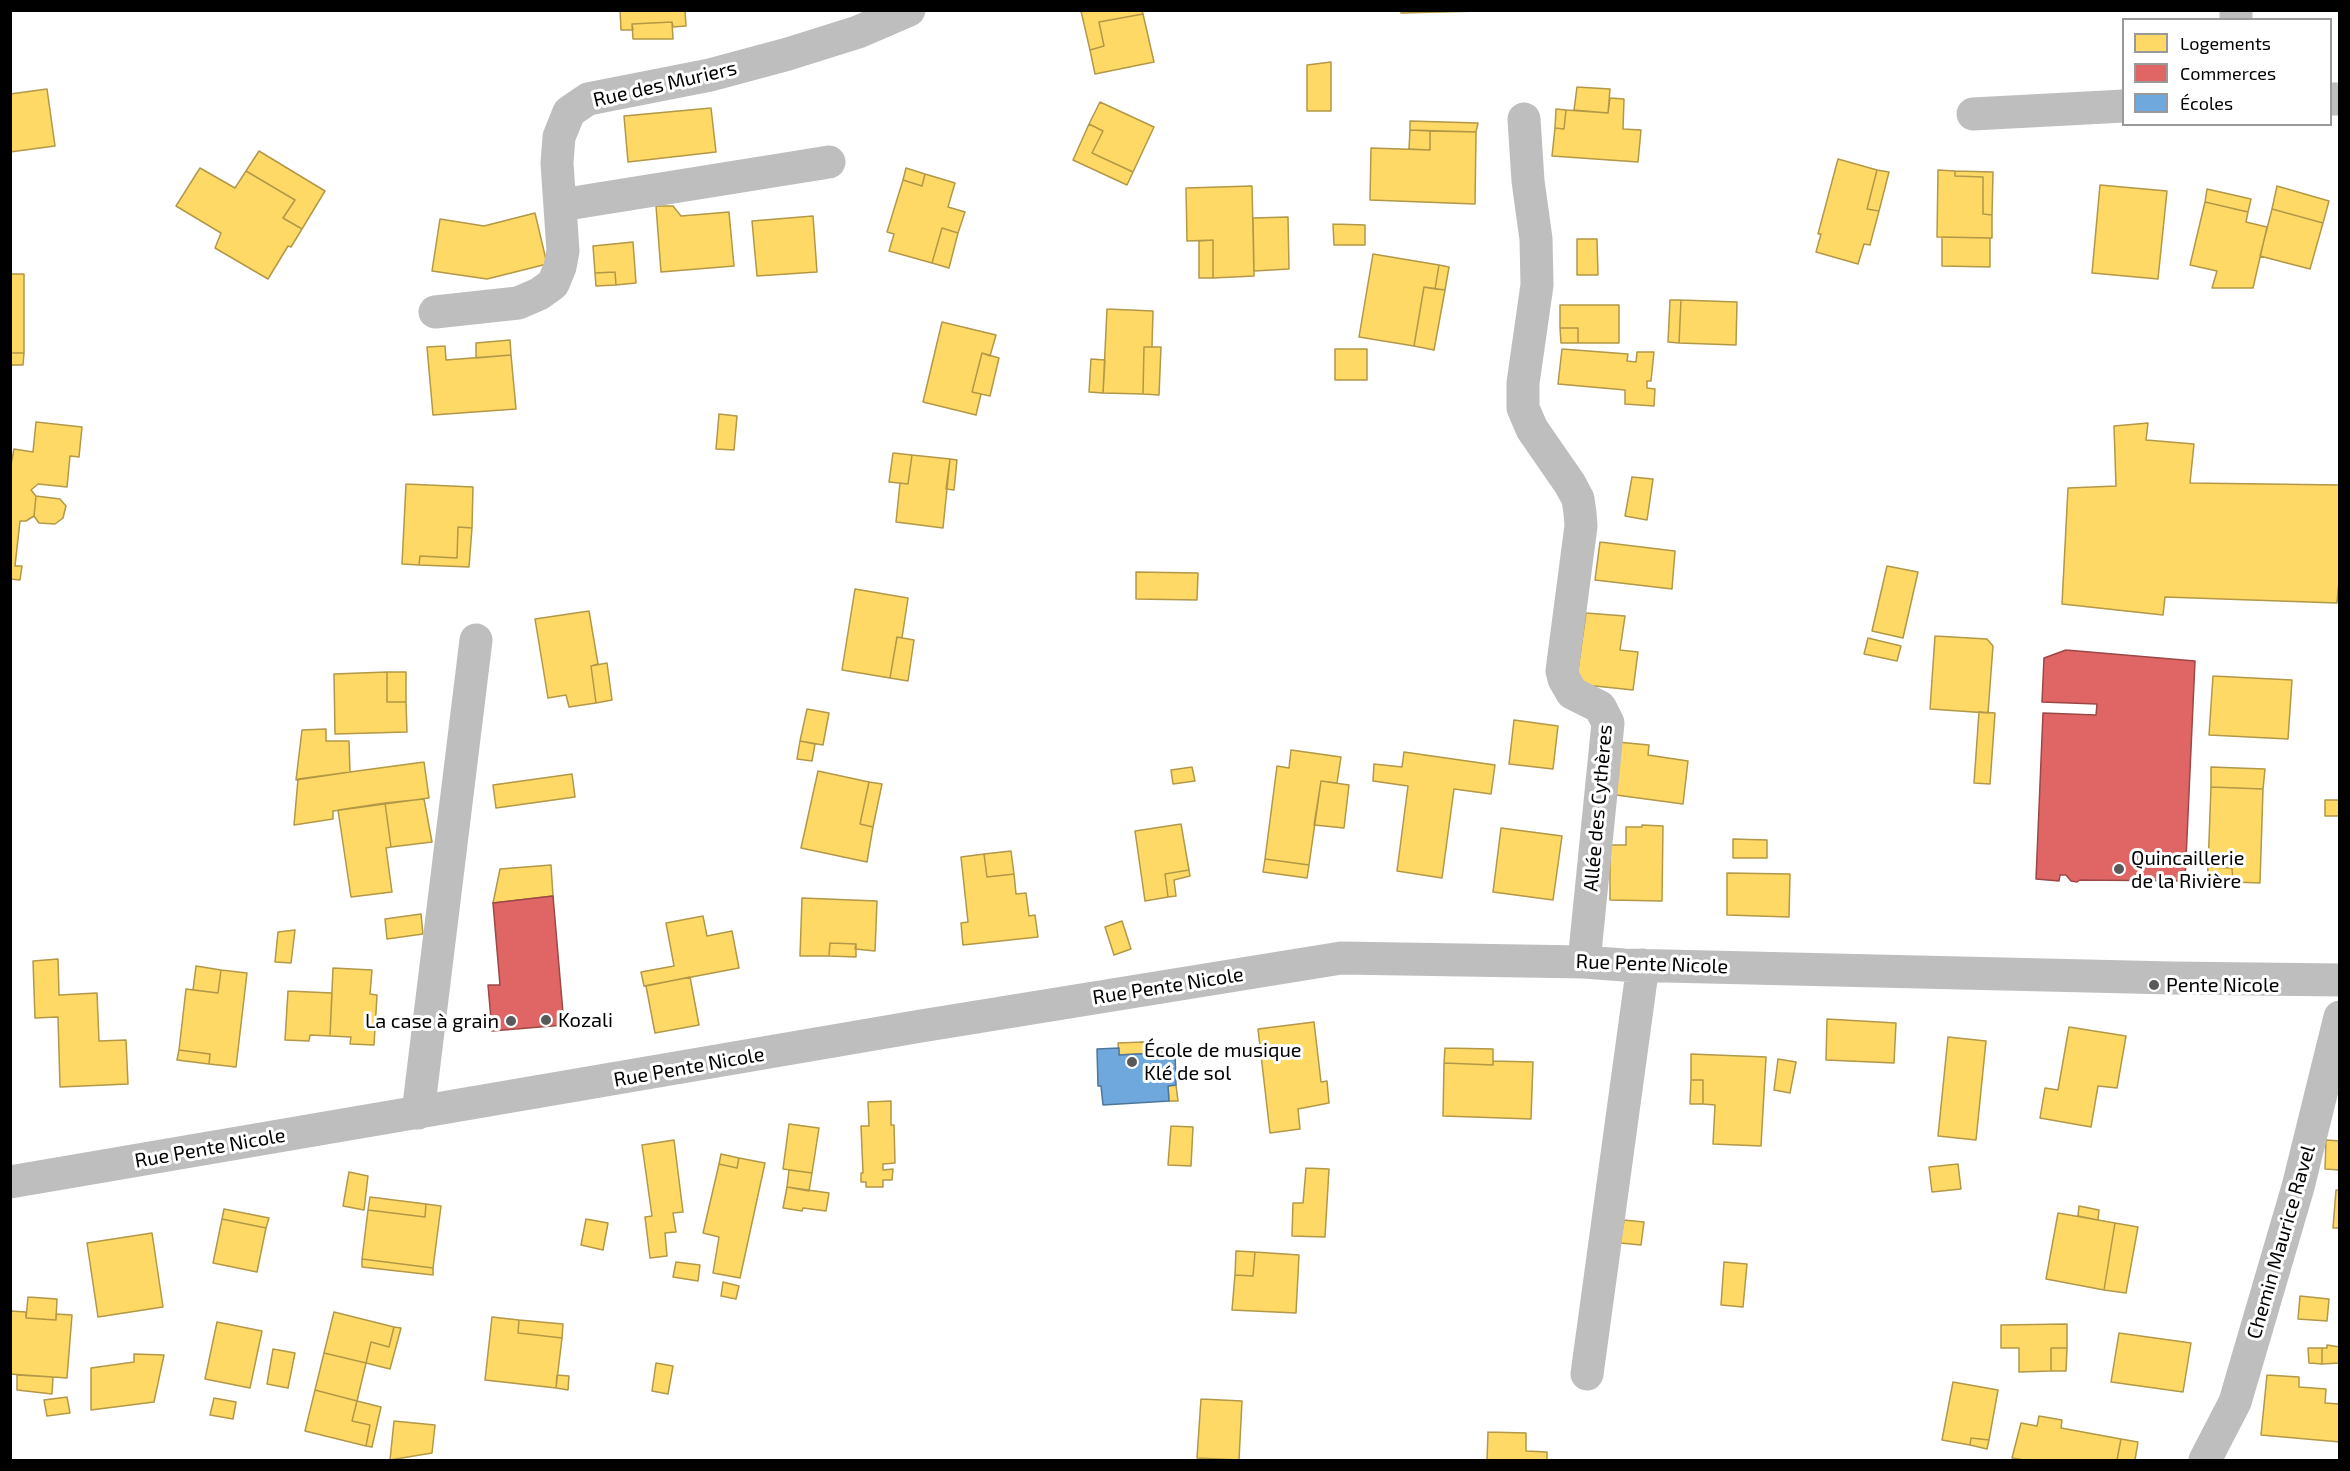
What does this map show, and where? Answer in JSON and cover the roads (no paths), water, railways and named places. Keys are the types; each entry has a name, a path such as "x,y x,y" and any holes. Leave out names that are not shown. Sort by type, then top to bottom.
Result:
{"street":[{"name":"Rue des Muriers","path":"435,312 518,303 539,294 553,284 563,251 557,163 559,136 569,112 588,99 710,75 788,54 858,32 909,10"},
{"path":"1973,114 2122,106"},
{"name":"Allée des Cythères","path":"1524,119 1528,181 1536,239 1537,285 1523,383 1523,408 1532,429 1578,499 1581,526 1562,670 1564,679 1572,693 1600,707 1608,723 1584,962"},
{"path":"561,205 829,162"},
{"path":"418,1113 476,640"},
{"name":"Rue Pente Nicole","path":"10,1182 921,1026 1341,958 2340,980"},
{"path":"1587,1374 1643,965"},
{"name":"Chemin Maurice Ravel","path":"2205,1461 2235,1402 2298,1186 2340,1017"}],"place":[{"name":"Quincaillerie de la Rivière","path":"2119,869"},
{"name":"Pente Nicole","path":"2154,985"},
{"name":"Kozali","path":"546,1020"},
{"name":"La case à grain","path":"511,1021"},
{"name":"École de musique Klé de sol","path":"1132,1062"}]}
